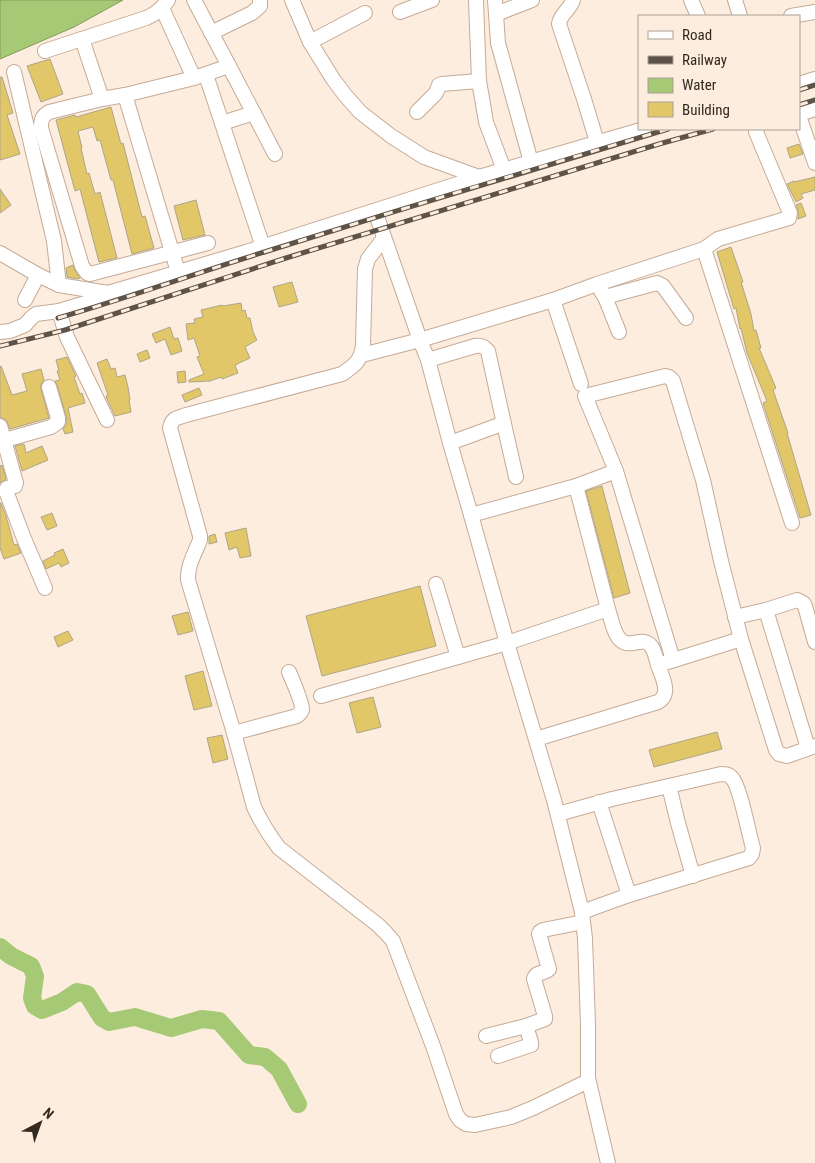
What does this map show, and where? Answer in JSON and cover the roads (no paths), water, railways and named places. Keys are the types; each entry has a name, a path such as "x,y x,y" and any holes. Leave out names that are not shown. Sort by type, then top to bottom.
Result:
{"street":[{"path":"194,0 275,154"},
{"path":"211,33 252,13 260,6 260,0"},
{"path":"292,0 310,42 333,79 360,112 391,136 424,157 479,177"},
{"path":"400,12 432,0"},
{"path":"476,0 479,81 486,122 504,170"},
{"path":"495,0 498,43 531,162"},
{"path":"496,14 532,0"},
{"path":"573,0 567,11 560,18 559,24 597,142"},
{"path":"691,0 698,15"},
{"path":"735,0 740,15"},
{"path":"46,51 146,18 156,14 165,4 222,123 263,247"},
{"path":"794,15 812,8"},
{"path":"310,42 365,13"},
{"path":"82,39 102,99"},
{"path":"208,243 90,274 87,273 83,269 41,128 41,120 49,112 200,76 229,66"},
{"path":"14,72 54,241 59,284"},
{"path":"800,84 815,79"},
{"path":"417,112 436,93 439,85 479,81"},
{"path":"125,95 178,272"},
{"path":"800,115 815,110"},
{"path":"222,123 254,113"},
{"path":"800,118 815,163"},
{"path":"0,332 10,331 25,325 36,314 59,311 89,302 108,293 263,247 479,177 640,130"},
{"path":"362,355 420,340 553,300 704,249 718,240 789,218 790,215 756,130"},
{"path":"375,211 428,360 507,643 558,814 583,917 588,1024 588,1078 608,1163"},
{"path":"384,238 368,259 364,269 362,355 352,367 342,374 186,415 171,422 170,428 200,536 187,573 188,580 254,807 267,833 279,848 378,925 393,941 433,1046 456,1114 460,1120 466,1124 475,1125 511,1117 534,1108 582,1084"},
{"path":"704,249 792,523"},
{"path":"0,253 38,275 59,284 108,293"},
{"path":"25,300 38,275"},
{"path":"605,297 657,283 662,286 686,318"},
{"path":"596,284 605,297 619,332"},
{"path":"553,300 581,384"},
{"path":"59,311 68,337 107,420"},
{"path":"428,360 475,346 485,347 488,351 516,477"},
{"path":"673,660 616,471 585,396 665,376 672,378 674,381 703,480 741,639 776,750 779,754 787,756 812,747 766,610"},
{"path":"5,440 51,427 58,422 49,387"},
{"path":"450,443 504,424"},
{"path":"0,426 5,440 5,459 16,483 15,486 7,488 6,491 45,588"},
{"path":"471,515 576,486 616,471"},
{"path":"536,739 658,702 662,700 666,691 652,647 648,643 642,642 625,644 618,637 608,609 576,486"},
{"path":"436,584 458,657"},
{"path":"735,617 797,600 803,602 805,606 815,642"},
{"path":"321,696 507,643 608,609"},
{"path":"658,665 741,639"},
{"path":"234,733 297,716 300,713 302,710 301,703 289,672"},
{"path":"486,1036 544,1021 546,1018 534,979 538,974 550,969 540,932 583,917 630,895 749,858 752,854 753,848 735,782 727,774 599,802 558,814"},
{"path":"669,786 692,876"},
{"path":"599,802 630,895"},
{"path":"498,1056 531,1045 532,1042 526,1026"}],"water":[{"path":"0,0 123,0 74,27 0,59"}],"waterway":[{"path":"0,947 11,956 31,966 35,976 32,998 35,1006 42,1010 62,1002 77,992 87,994 102,1018 109,1022 135,1017 171,1028 202,1019 219,1021 249,1055 265,1057 279,1069 298,1104"}],"railway":[{"path":"800,90 815,85"},
{"path":"800,105 815,100"},
{"path":"58,318 372,218 665,130"},
{"path":"0,346 65,330 286,258 709,130"}]}
